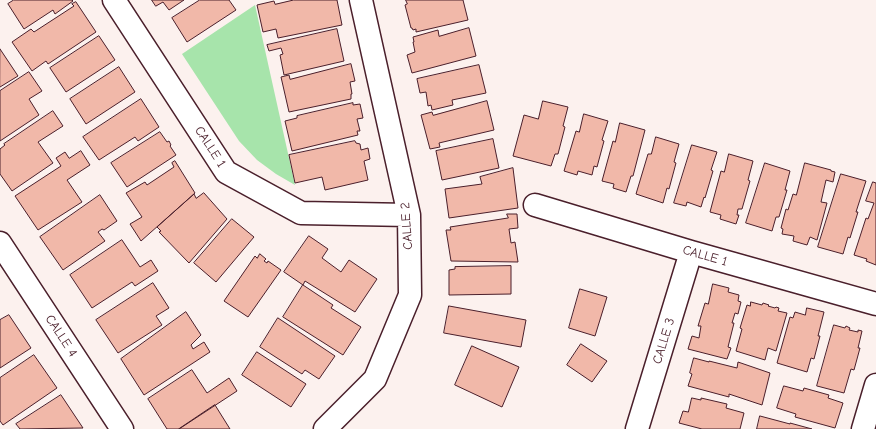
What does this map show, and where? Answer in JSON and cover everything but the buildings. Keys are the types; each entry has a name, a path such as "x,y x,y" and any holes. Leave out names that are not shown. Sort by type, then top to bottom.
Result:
{"street":[{"name":"CALLE 1","path":"114,0 226,172 301,213 409,215"},
{"name":"CALLE 2","path":"325,429 375,379 410,295 409,215 361,0"},
{"name":"CALLE 1","path":"534,205 691,252 876,304"},
{"name":"CALLE 4","path":"0,243 122,429"},
{"name":"CALLE 3","path":"637,429 691,252"},
{"path":"863,429 876,385"}],"green space":[{"path":"255,5 295,185 276,174 257,160 239,141 182,54"}]}
